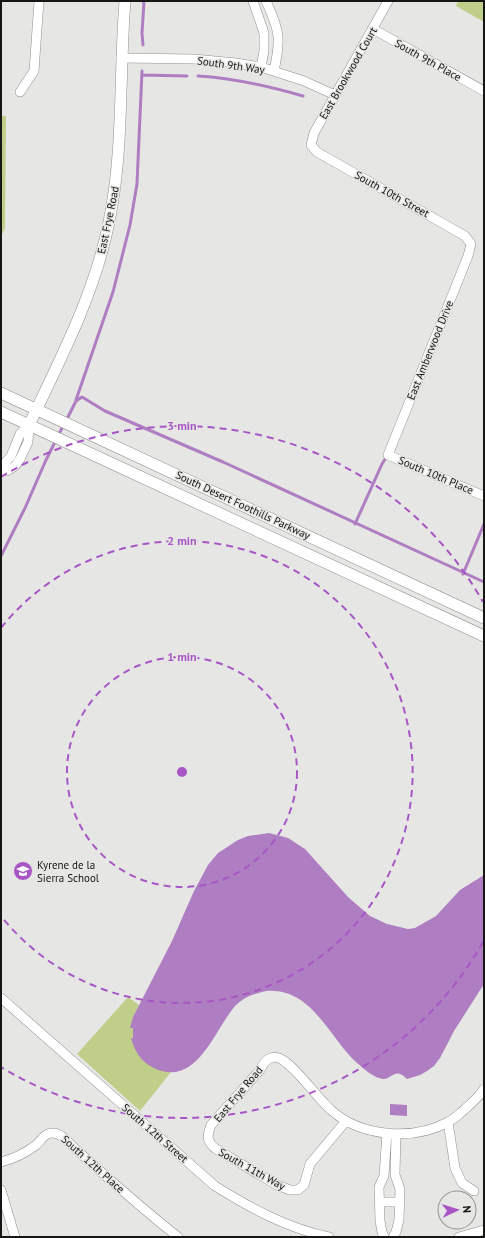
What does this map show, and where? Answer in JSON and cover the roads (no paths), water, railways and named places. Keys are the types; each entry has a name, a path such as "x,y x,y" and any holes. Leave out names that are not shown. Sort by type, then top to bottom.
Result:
{"street":[{"path":"20,92 34,71 39,1"},
{"name":"East Frye Road","path":"1,471 6,471 15,466 20,434 29,425 80,314 92,283 106,238 113,202 117,167 126,1"},
{"path":"253,1 264,33 265,46 261,67"},
{"path":"266,1 278,32 278,51 274,71"},
{"name":"East Brookwood Court","path":"311,145 314,133 388,1"},
{"name":"South 9th Place","path":"373,29 484,91"},
{"name":"South 9th Way","path":"122,58 194,59 261,67 304,81 335,95"},
{"name":"South 10th Street","path":"311,145 317,152 465,236 471,244"},
{"name":"East Amberwood Drive","path":"388,455 468,256 471,244"},
{"name":"South Desert Foothills Parkway","path":"1,393 484,618"},
{"name":"South Desert Foothills Parkway","path":"1,412 484,636"},
{"name":"South 10th Place","path":"388,455 484,496"},
{"name":"East Frye Road","path":"1,467 16,457"},
{"path":"287,545 293,529"},
{"name":"South 12th Street","path":"1,998 215,1186 251,1208 306,1232 329,1237"},
{"name":"East Frye Road","path":"208,1134 211,1125 260,1070 265,1061 272,1057 279,1058 285,1062 327,1106 346,1121"},
{"path":"346,1121 359,1127 391,1134 421,1131 448,1122 470,1105 484,1089"},
{"name":"South 11th Way","path":"208,1134 210,1144 216,1149 277,1185 290,1190 298,1190 304,1185 310,1164 346,1121"},
{"path":"448,1122 455,1168 462,1183 472,1190"},
{"name":"South 12th Place","path":"1,1162 25,1152 37,1144 45,1135 53,1132 62,1135 70,1145 178,1237"},
{"path":"384,1237 380,1220 379,1187 384,1176 391,1134"},
{"path":"391,1134 395,1175 400,1188 399,1220 393,1237"},
{"path":"1,1190 15,1237"},
{"path":"379,1202 399,1202"},
{"path":"460,1237 484,1230"}],"waterway":[{"path":"143,45 142,33 144,1"},
{"path":"76,400 113,292 130,225 137,184 142,71"},
{"path":"142,75 187,76"},
{"path":"198,76 251,83 303,96"},
{"path":"66,421 76,401 82,397 105,411 223,462 484,582"},
{"path":"1,556 63,426"},
{"path":"355,524 387,456"},
{"path":"463,574 484,524"}],"place":[{"name":"Kyrene de la Sierra School","path":"23,871"}]}
